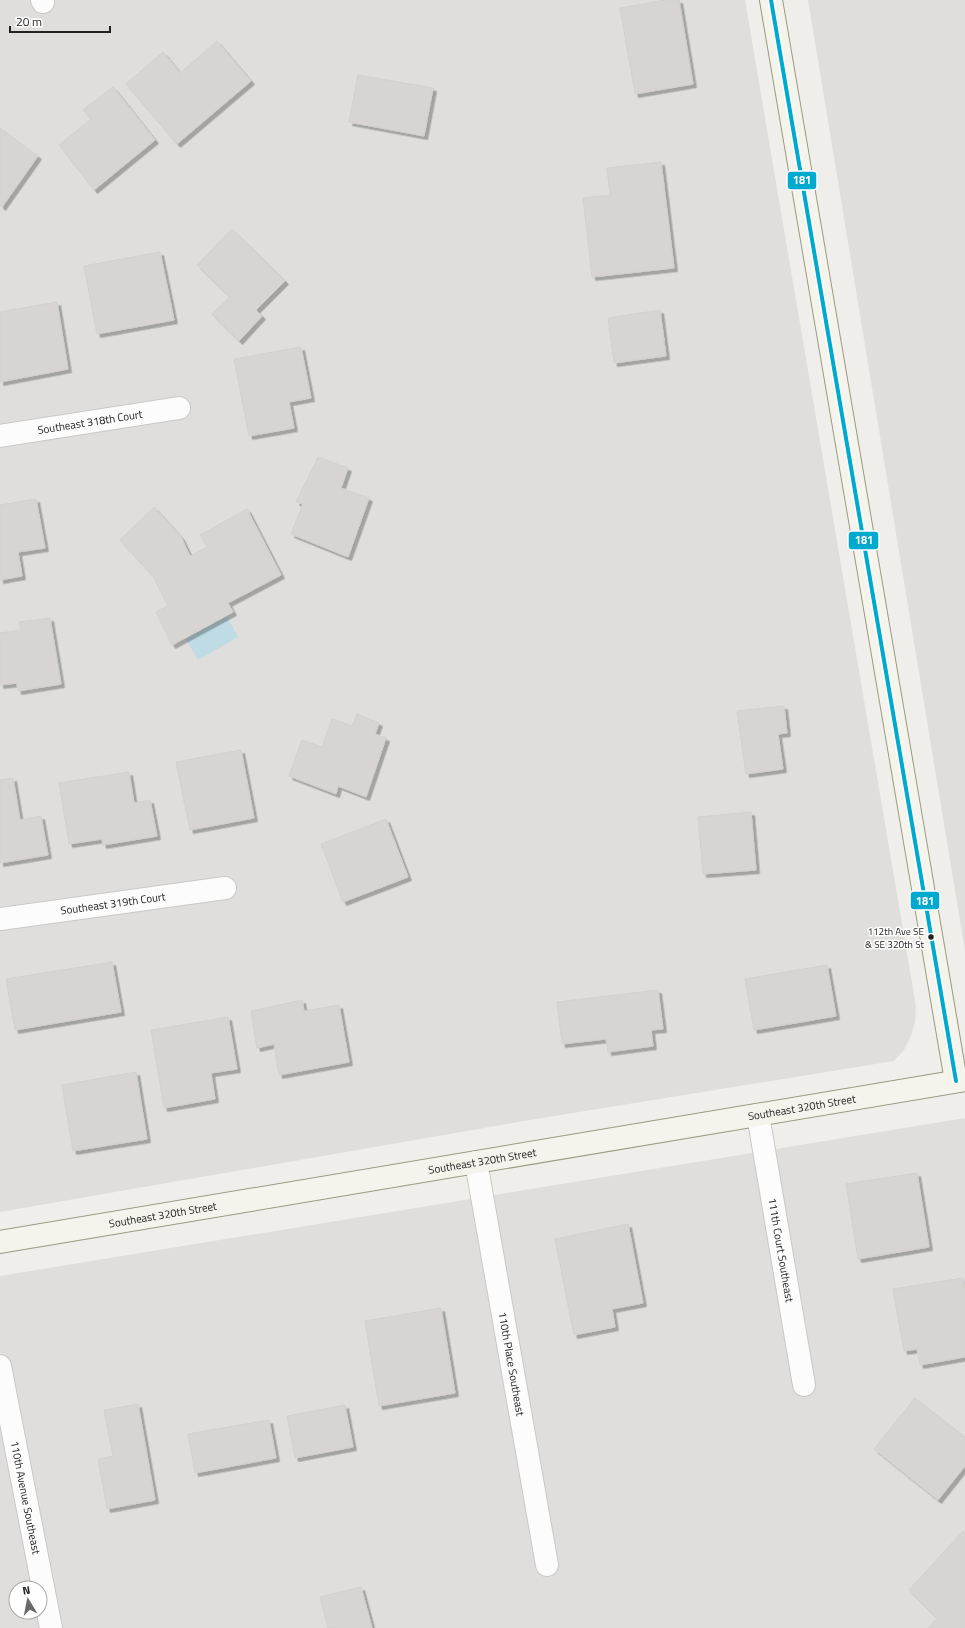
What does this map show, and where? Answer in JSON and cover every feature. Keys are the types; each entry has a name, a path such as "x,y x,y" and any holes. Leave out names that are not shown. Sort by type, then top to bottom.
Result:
{"street":[{"path":"771,0 961,1081"},
{"name":"Southeast 318th Court","path":"0,436 179,408"},
{"name":"Southeast 319th Court","path":"0,919 226,888"},
{"name":"Southeast 320th Street","path":"0,1242 961,1081"},
{"name":"111th Court Southeast","path":"758,1115 804,1385"},
{"name":"110th Place Southeast","path":"476,1162 547,1565"},
{"name":"110th Avenue Southeast","path":"0,1366 51,1628"}],"shaded area":[{"path":"0,0 745,0 916,1006 915,1022 911,1036 904,1050 894,1061 530,1120 0,1212"},
{"path":"808,0 965,0 965,951"},
{"path":"965,1118 965,1628 0,1628 0,1276"}],"water":[{"path":"227,616 238,637 198,660 186,639"}],"building":[{"path":"665,0 679,0 693,84 635,94 620,8"},
{"path":"217,41 251,81 177,144 126,84 163,52 180,73"},
{"path":"358,75 433,88 424,136 349,122"},
{"path":"113,87 155,140 94,190 59,145 91,119 83,110"},
{"path":"0,128 38,156 2,207 0,205"},
{"path":"661,162 674,268 592,277 583,198 610,195 607,168"},
{"path":"232,229 285,281 256,310 262,316 239,341 212,314 230,297 197,265"},
{"path":"160,252 174,320 97,334 84,266"},
{"path":"57,302 68,369 0,382 0,312"},
{"path":"660,310 666,356 614,363 608,318"},
{"path":"301,347 311,398 289,402 294,428 249,436 234,359"},
{"path":"318,457 348,468 341,488 369,498 348,557 291,534 303,504 296,502"},
{"path":"36,499 45,548 18,552 22,576 0,580 0,505"},
{"path":"154,507 181,537 190,556 207,547 200,535 247,509 281,575 228,603 233,612 172,645 156,612 168,606 153,576 120,540"},
{"path":"50,618 61,684 18,691 17,683 0,685 0,633 21,630 19,622"},
{"path":"784,706 787,733 778,734 783,769 746,774 737,711"},
{"path":"357,714 379,723 375,734 386,738 366,797 338,786 336,794 289,776 302,740 322,747 332,719 352,726"},
{"path":"241,750 254,818 190,830 176,762"},
{"path":"129,772 134,803 150,800 157,836 103,845 102,839 69,844 59,783"},
{"path":"13,778 20,820 41,816 48,855 0,863 0,780"},
{"path":"751,812 756,870 703,874 698,817"},
{"path":"386,819 408,877 343,902 321,844"},
{"path":"112,962 121,1012 15,1030 6,979"},
{"path":"827,965 836,1016 754,1030 745,979"},
{"path":"658,990 663,1029 651,1030 653,1046 608,1052 606,1039 562,1044 557,1002"},
{"path":"302,1000 304,1011 339,1005 349,1062 279,1075 274,1044 257,1048 251,1011"},
{"path":"228,1017 237,1069 211,1073 215,1099 164,1108 151,1030"},
{"path":"136,1072 147,1139 73,1151 62,1085"},
{"path":"917,1173 929,1247 858,1259 846,1184"},
{"path":"628,1224 643,1303 612,1309 615,1327 574,1335 555,1239"},
{"path":"963,1278 965,1288 965,1357 920,1365 917,1349 904,1351 893,1289"},
{"path":"441,1308 455,1393 379,1406 365,1321"},
{"path":"915,1398 965,1437 965,1466 938,1500 874,1449"},
{"path":"138,1404 155,1500 107,1509 98,1459 113,1456 104,1410"},
{"path":"345,1405 353,1447 295,1458 287,1416"},
{"path":"269,1420 276,1458 195,1473 188,1434"},
{"path":"963,1531 965,1533 965,1628 928,1628 937,1618 909,1590"},
{"path":"361,1587 372,1628 328,1628 320,1597"}],"transit line":[{"name":"181","path":"771,0 956,1081"}],"place":[{"name":"112th Ave SE & SE 320th St","path":"931,937"}]}
